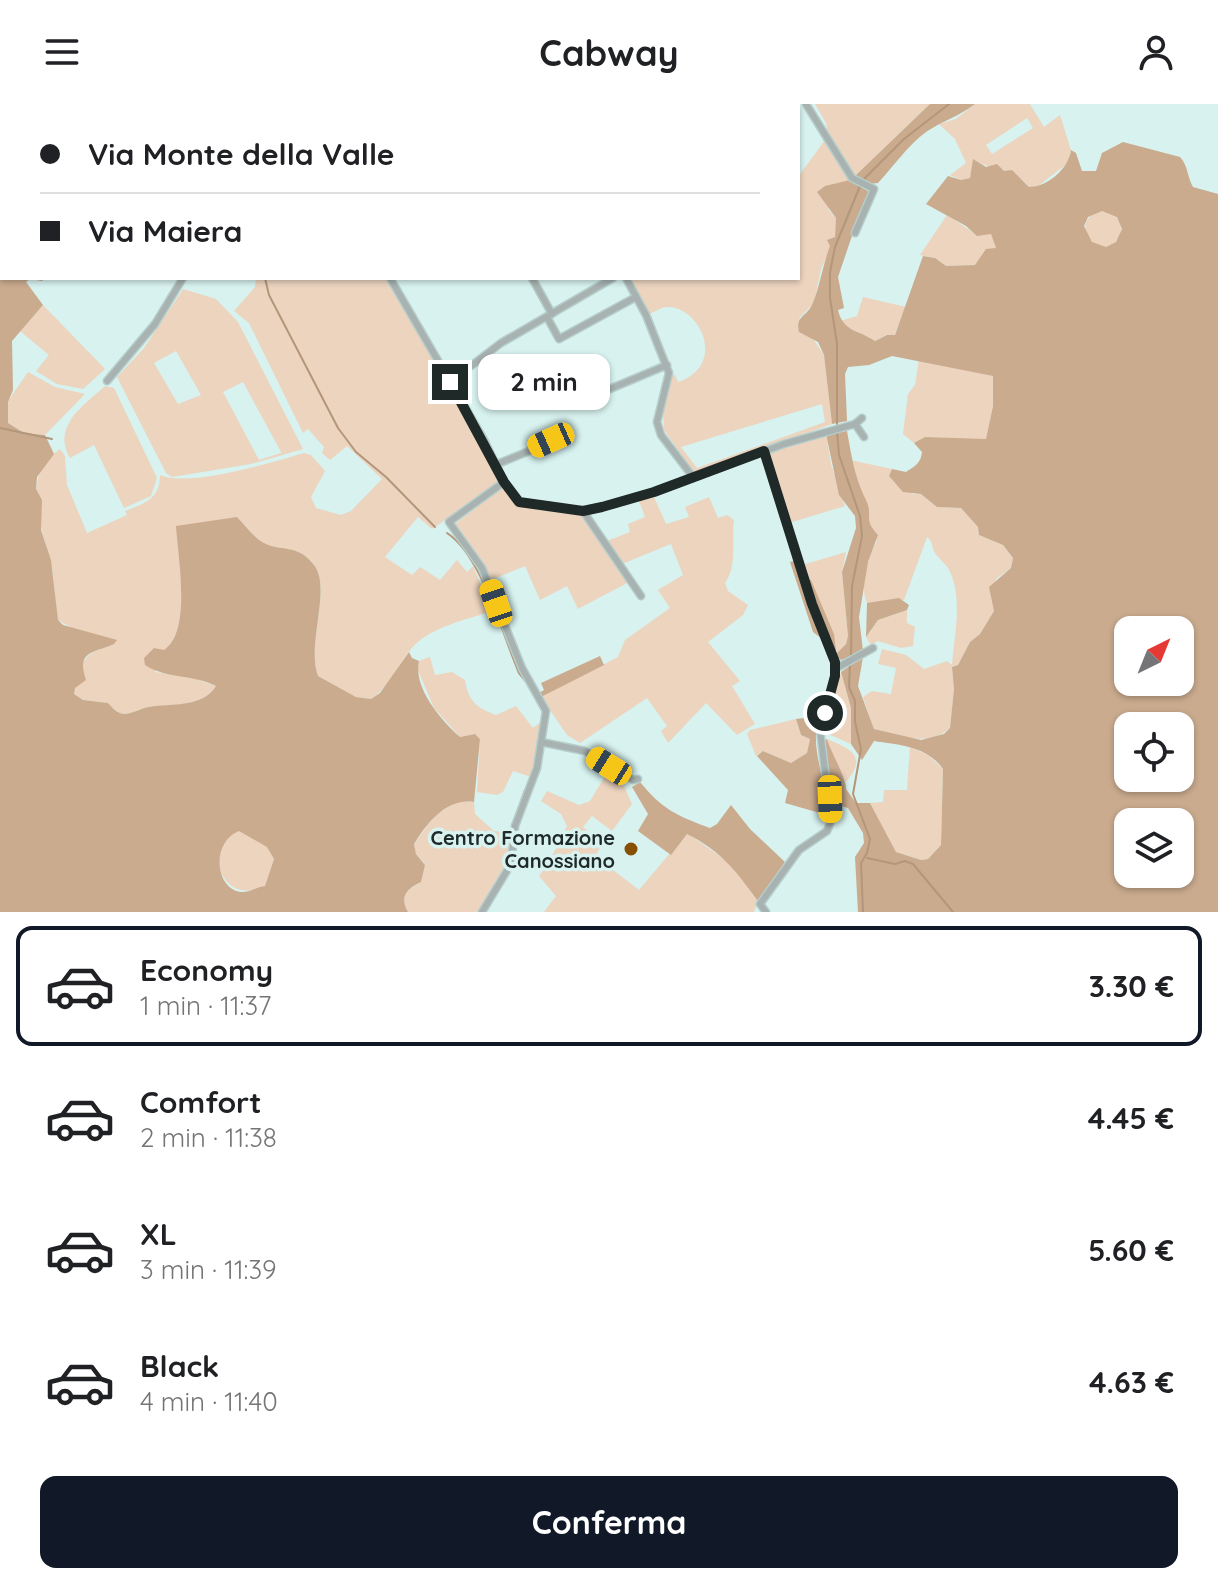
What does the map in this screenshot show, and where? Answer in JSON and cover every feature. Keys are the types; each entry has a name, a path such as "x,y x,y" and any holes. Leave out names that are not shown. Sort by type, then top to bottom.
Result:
{"street":[{"path":"806,104 855,180 874,189 855,233"},
{"path":"107,381 155,324 182,280"},
{"path":"391,280 504,482 519,502 583,511 654,492 764,451 833,428 855,424 862,418"},
{"path":"533,280 559,339 636,297"},
{"path":"450,382 501,343 610,280"},
{"path":"627,280 667,365 667,384 657,416 661,435 693,477"},
{"path":"605,391 667,365"},
{"path":"647,420 657,416"},
{"path":"855,424 864,437"},
{"path":"495,465 561,438"},
{"path":"764,451 835,669 820,730 831,821 827,831 799,850 760,904 766,912"},
{"path":"482,912 511,864 515,826 537,768 546,711 522,668 482,568 449,522 504,482"},
{"path":"583,511 641,596"},
{"path":"835,669 873,648"},
{"path":"541,742 585,751 633,780 638,779"}],"shaded area":[{"path":"815,104 930,104 855,176 828,135 826,123"},
{"path":"930,104 975,104 919,138 878,183 870,184 855,176"},
{"path":"975,104 1030,104 1044,127 1060,115 1071,150 1069,162 1037,187 1029,187 1017,176 973,160 970,178 961,180 950,175 966,163 955,139 939,124 956,119","holes":["1027,118 1033,128 992,154 986,145"]},
{"path":"825,140 850,180 828,209 836,218 835,237 821,269 814,303 799,318 824,355 832,424 695,474 664,430 663,410 672,375 678,382 693,374 702,363 704,338 690,316 679,309 665,307 649,314 631,280 800,280 800,174","holes":["822,404 825,422 697,468 681,447"]},
{"path":"1123,142 1180,157 1193,187 1218,194 1218,912 858,912 855,857 864,843 863,833 848,808 841,806 833,809 824,741 827,739 846,789 856,803 870,803 896,852 921,860 928,859 941,845 943,769 921,751 874,741 862,760 851,744 851,708 841,672 863,657 858,686 874,729 921,740 944,734 950,728 954,689 952,667 958,665 970,642 980,634 994,611 989,587 1011,568 1013,558 1003,545 979,535 978,527 961,508 937,507 921,494 903,492 889,476 892,469 906,472 917,464 922,452 914,443 925,437 986,439 993,406 993,376 892,356 869,365 848,367 845,374 847,421 832,424 824,355 818,342 799,332 798,327 814,299 830,246 827,240 835,237 836,218 817,192 825,186 850,180 874,195 858,234 853,233 838,277 844,308 838,310 848,327 875,341 895,335 923,256 935,258 946,266 975,265 986,249 996,248 991,234 977,236 966,226 926,204 948,176 961,180 970,178 973,159 986,167 997,164 1004,171 1012,170 1029,187 1036,186 1062,170 1071,150 1076,153 1082,171 1096,171 1102,153","holes":["1102,211 1117,217 1122,229 1116,242 1106,247 1092,242 1084,226 1088,217"]},
{"path":"1103,211 1116,216 1121,229 1116,242 1103,247 1090,242 1085,229 1090,216"},
{"path":"947,215 977,235 991,234 996,248 976,265 946,266 935,258 920,255"},
{"path":"0,280 29,280 26,282 43,305 12,341 13,390 8,402 8,423 24,433 45,435 54,454 37,477 36,489 42,500 41,530 51,560 58,620 63,625 117,640 88,654 83,663 86,680 75,688 74,694 83,700 108,703 124,714 195,701 216,686 145,665 144,658 154,648 164,650 173,641 178,627 181,593 176,526 237,517 260,541 308,558 319,575 321,588 315,649 318,676 356,697 371,699 380,693 409,652 412,658 419,661 420,682 437,713 460,737 475,734 480,739 474,802 446,808 431,820 414,844 416,854 425,865 421,882 408,890 404,897 408,912 0,912","holes":["239,831 267,847 274,859 265,886 244,892 229,886 220,871 224,843"]},
{"path":"256,280 386,280 460,404 500,482 432,529 418,517 385,557 412,575 420,567 440,580 457,560 467,572 473,566 492,611 428,635 411,649 377,694 371,699 356,697 318,676 315,649 321,588 314,565 301,554 260,541 237,517 181,617 155,672 191,677 216,686 195,702 149,707 124,714 108,703 83,700 74,694 82,664 92,653 106,647 58,620 52,565 36,499 40,472 60,449 65,456 67,485 87,533 127,515 125,511 150,499 157,490 160,475 173,478 210,476 304,453 311,455 325,471 311,497 316,508 341,515 351,511 382,479 347,446 330,460 322,453 324,447 308,429 303,433 249,323 234,311 255,287"},
{"path":"183,289 216,299 238,322 303,449 251,464 172,477 166,473 117,377 144,348","holes":["176,351 201,395 178,404 154,363","243,382 281,452 281,453 259,460 223,392"]},
{"path":"863,297 906,307 894,336 887,335 875,341 840,321 857,316"},
{"path":"43,305 105,369 83,389 57,384 36,371 49,355 20,331"},
{"path":"919,360 994,376 993,406 986,440 926,437 914,443 903,434 908,394 915,385"},
{"path":"28,372 55,387 85,394 45,435 24,433 8,423 8,401"},
{"path":"105,386 114,388 157,478 151,496 124,508 94,445 70,458 65,447 67,426 72,418"},
{"path":"847,431 856,474 868,506 869,521 878,535 868,562 859,617 863,651 841,660 835,655 846,644 848,636 842,572 856,528 855,516 839,495 826,434"},
{"path":"826,434 831,464 845,506 789,523 769,450"},
{"path":"850,460 892,469 889,476 937,507 961,508 978,527 979,535 1003,545 1013,558 1011,568 996,579 994,611 980,634 970,642 958,665 952,667 954,689 950,728 932,737 903,737 874,729 863,697 872,691 891,694 896,668 878,664 882,649 906,655 924,669 947,661 952,665 957,616 953,579 927,537 904,600 867,603 864,589 866,572 877,541 867,523 868,514"},
{"path":"503,487 519,506 583,516 629,582 578,609 567,586 540,600 525,566 491,580 455,524"},
{"path":"654,497 666,524 689,517 685,507 709,497 718,518 727,515 734,520 733,561 725,583 728,591 748,605 743,615 708,642 740,681 732,686 755,724 737,735 706,703 668,743 661,731 667,726 647,698 580,743 567,735 541,697 618,657 625,640 670,608 658,590 683,575 671,544 622,564 607,541 630,532 628,524 645,517 639,501"},
{"path":"846,552 842,572 848,636 846,644 835,655 832,650 834,634 802,565"},
{"path":"797,560 807,579 811,580 834,634 836,650 813,632 790,562"},
{"path":"899,598 909,605 907,610 878,620 866,637 867,603"},
{"path":"907,610 907,623 915,627 913,646 901,648 878,641 871,645 866,637 878,620"},
{"path":"600,656 604,665 541,697 539,693 544,690 541,683"},
{"path":"430,657 435,675 452,672 465,680 474,703 484,710 496,715 516,706 533,728 541,722 531,777 513,771 503,792 497,795 477,792 480,739 475,734 460,737 434,708 417,668 419,661"},
{"path":"841,672 851,708 851,744 828,734 831,704"},
{"path":"820,716 816,740 827,815 785,803 788,790 757,756 763,751 791,763 807,753 810,739 801,735 796,719"},
{"path":"796,719 801,735 810,739 807,753 791,763 763,751 756,756 747,734 750,730"},
{"path":"827,739 854,754 856,766 846,782 831,756"},
{"path":"910,747 928,755 943,769 941,845 928,859 921,860 896,852 870,803 883,802 884,790 907,790"},
{"path":"607,773 624,786 632,804 612,831 592,816 583,827 603,843 595,856 639,890 687,833 731,864 758,901 754,912 544,912 556,896 539,876 567,826 561,814 541,801 547,791 579,805 590,801"},
{"path":"640,782 671,811 710,828 717,824 731,805 750,829 786,863 758,901 727,863 687,834 671,855 638,831 648,814 632,787"},
{"path":"459,801 474,802 475,814 494,831 511,833 506,863 478,912 408,912 404,897 408,890 421,882 425,864 416,854 414,844 435,815"},
{"path":"239,830 268,847 274,859 265,886 239,889 229,884 223,876 218,855 221,844 228,835"}],"waterway":[{"path":"863,180 904,139 949,104"},
{"path":"837,425 837,344 830,298 830,272 835,247 860,186"},
{"path":"265,280 269,295 338,428 356,452 386,477 435,527"},
{"path":"0,428 52,439"},
{"path":"837,431 839,455 860,516 862,536 852,586 851,656"},
{"path":"447,533 471,559 481,577 519,673 528,684"},
{"path":"850,662 849,687 855,701 855,722 861,749 853,794 870,839 861,863 863,912"},
{"path":"520,804 525,790"},
{"path":"867,858 913,864 953,912"},
{"path":"479,912 507,865"}],"place":[{"name":"Centro Formazione Canossiano","path":"631,849"}],"route":[{"path":"450,382 504,482 519,502 583,511 654,492 764,451 812,604 835,662 835,676 825,713"}]}
